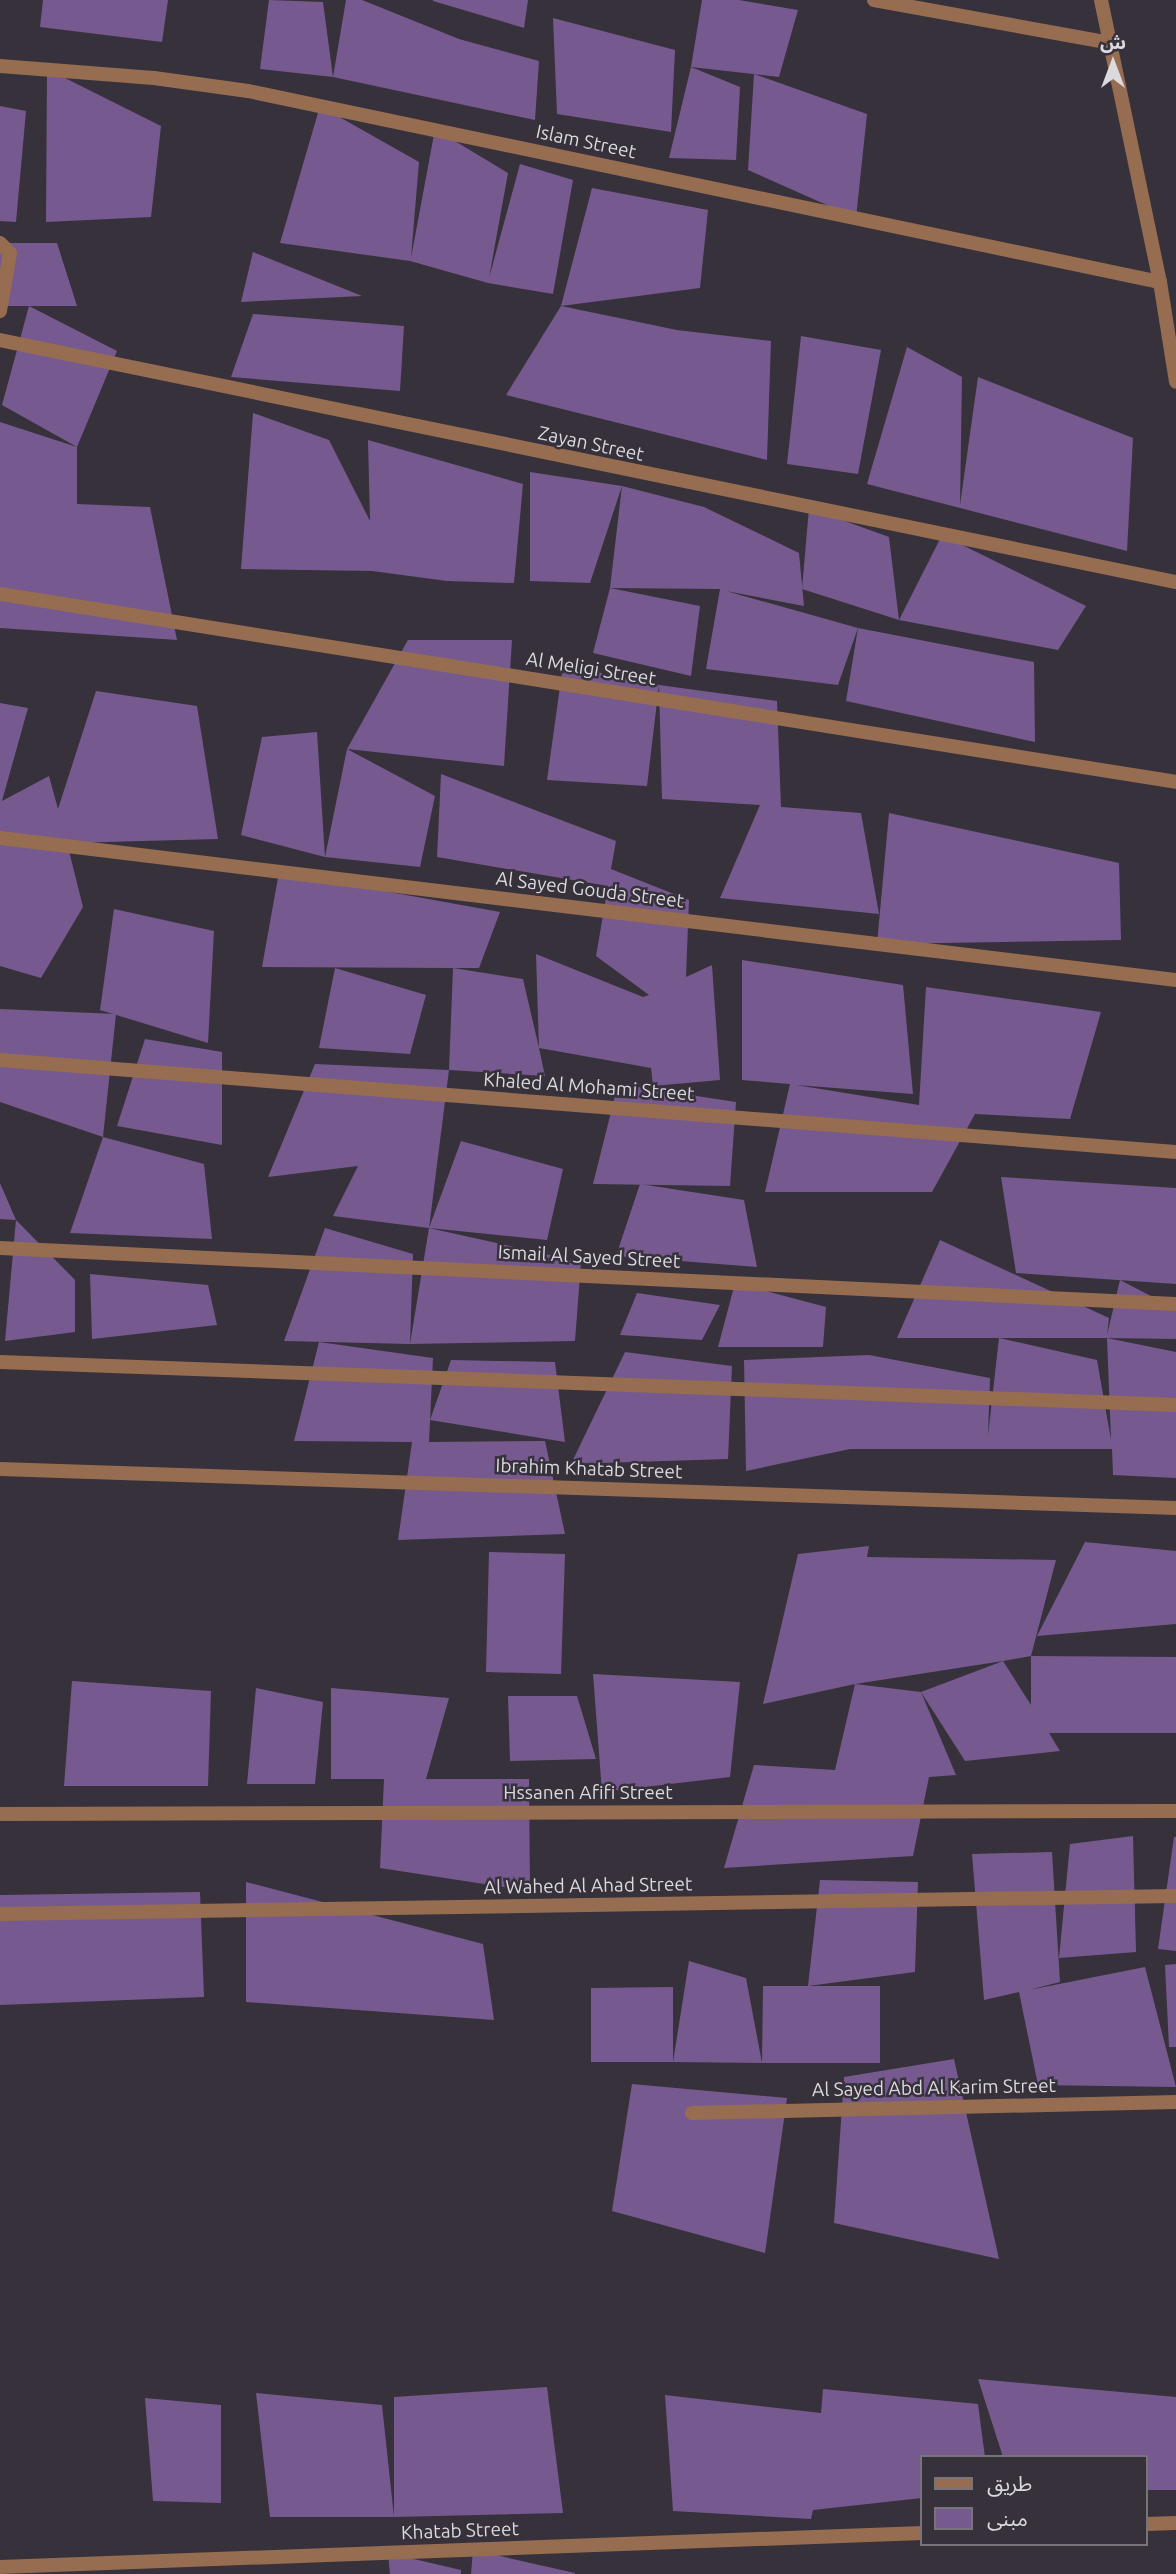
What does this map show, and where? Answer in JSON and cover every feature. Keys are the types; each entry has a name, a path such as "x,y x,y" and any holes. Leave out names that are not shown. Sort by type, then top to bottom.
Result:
{"street":[{"path":"874,0 1110,43"},
{"path":"1101,0 1160,282 1176,382"},
{"name":"Islam Street","path":"0,66 154,78 248,91 1160,282"},
{"path":"0,243 10,253 0,311"},
{"name":"Zayan Street","path":"0,341 1176,582"},
{"name":"Al Meligi Street","path":"0,594 1176,782"},
{"name":"Al Sayed Gouda Street","path":"0,838 1176,980"},
{"name":"Khaled Al Mohami Street","path":"0,1060 1176,1152"},
{"name":"Ismail Al Sayed Street","path":"0,1248 1176,1304"},
{"path":"0,1362 1176,1405"},
{"name":"Ibrahim Khatab Street","path":"0,1469 1176,1508"},
{"name":"Hssanen Afifi Street","path":"0,1814 1176,1811"},
{"name":"Al Wahed Al Ahad Street","path":"0,1914 1176,1896"},
{"name":"Al Sayed Abd Al Karim Street","path":"692,2113 1176,2102"},
{"path":"1148,2524 1176,2523"},
{"name":"Khatab Street","path":"0,2567 920,2533"}],"building":[{"path":"43,0 168,0 162,42 40,27"},
{"path":"269,0 323,2 333,77 260,69"},
{"path":"346,0 362,0 459,39 539,61 535,120 333,77"},
{"path":"528,0 524,28 433,1"},
{"path":"702,0 739,0 798,10 779,77 691,67"},
{"path":"553,18 675,50 671,132 557,114"},
{"path":"691,67 740,87 736,160 669,158"},
{"path":"47,69 161,126 151,217 46,222"},
{"path":"754,74 867,114 856,218 748,170"},
{"path":"0,106 26,111 16,222 0,221"},
{"path":"320,106 419,162 411,258 435,129 508,173 489,278 520,164 573,180 553,294 488,283 410,261 280,243"},
{"path":"592,188 708,210 700,288 561,306"},
{"path":"0,243 57,243 77,306 0,306"},
{"path":"253,252 362,296 241,302"},
{"path":"29,306 117,351 77,447 2,405"},
{"path":"561,306 677,330 771,341 767,460 506,395"},
{"path":"253,314 404,326 400,391 231,377"},
{"path":"801,336 881,350 858,474 787,464"},
{"path":"907,347 962,377 960,505 978,377 1133,438 1127,551 867,484"},
{"path":"253,413 329,440 370,521 368,440 523,484 514,583 447,581 372,571 241,569"},
{"path":"0,422 77,447 77,504 150,507 177,640 0,628"},
{"path":"530,472 622,486 590,583 530,581"},
{"path":"622,486 704,507 799,553 804,606 726,591 858,628 838,685 706,669 720,589 610,588"},
{"path":"809,508 889,537 899,620 802,589"},
{"path":"942,535 1086,606 1058,650 899,620"},
{"path":"610,588 700,606 691,676 593,653"},
{"path":"858,628 1034,662 1035,742 846,701"},
{"path":"408,640 512,640 504,766 347,749"},
{"path":"563,665 659,685 647,786 547,780"},
{"path":"659,685 777,701 781,807 861,813 879,914 720,898 760,805 662,799"},
{"path":"96,691 197,706 218,839 67,843 83,907 41,978 0,966 0,703 28,708 2,801 49,776 58,809"},
{"path":"317,732 325,857 241,835 262,737"},
{"path":"347,749 435,796 420,867 325,857"},
{"path":"441,774 616,841 611,869 689,900 686,977 712,965 720,1080 653,1086 651,1068 539,1048 536,954 643,997 649,995 596,956 608,886 437,857"},
{"path":"889,813 1119,863 1121,940 877,944"},
{"path":"279,872 500,912 479,968 262,967"},
{"path":"114,909 214,931 208,1043 100,1010"},
{"path":"742,960 903,985 913,1094 796,1085 919,1105 926,987 1101,1012 1070,1119 975,1114 932,1192 765,1192 790,1084 742,1080"},
{"path":"335,968 426,995 410,1054 319,1048"},
{"path":"453,968 523,979 545,1076 449,1070"},
{"path":"0,1009 116,1014 103,1137 0,1102"},
{"path":"145,1039 222,1052 222,1145 117,1126"},
{"path":"315,1064 449,1070 429,1228 333,1216 358,1166 268,1177"},
{"path":"618,1084 736,1102 730,1186 593,1184"},
{"path":"103,1137 204,1164 212,1239 70,1233"},
{"path":"461,1141 563,1169 547,1240 429,1228"},
{"path":"1001,1177 1176,1188 1176,1284 1016,1273"},
{"path":"0,1183 16,1220 0,1219"},
{"path":"640,1184 744,1200 757,1267 616,1256"},
{"path":"16,1220 75,1280 75,1332 5,1341"},
{"path":"325,1228 413,1254 410,1344 284,1341"},
{"path":"429,1228 581,1262 575,1341 410,1344"},
{"path":"940,1240 1109,1318 1107,1335 1120,1280 1176,1309 1176,1339 897,1338"},
{"path":"90,1274 208,1285 217,1325 92,1339"},
{"path":"735,1283 826,1307 823,1347 718,1347"},
{"path":"637,1293 720,1305 702,1340 620,1335"},
{"path":"999,1338 1097,1360 1111,1440 1107,1338 1176,1352 1176,1478 1113,1475 1112,1449 850,1449 746,1471 744,1360 869,1355 990,1378 988,1436"},
{"path":"319,1342 433,1358 429,1442 545,1441 565,1534 398,1540 412,1442 294,1441"},
{"path":"625,1352 732,1366 728,1459 571,1464"},
{"path":"451,1360 555,1362 565,1442 430,1420"},
{"path":"1085,1542 1176,1551 1176,1624 1037,1636"},
{"path":"869,1546 867,1557 1056,1560 1031,1656 855,1684 763,1704 798,1554"},
{"path":"489,1552 565,1554 561,1674 486,1672"},
{"path":"1031,1656 1176,1657 1176,1733 1049,1733 1060,1751 965,1761 921,1692 1003,1661 1031,1705"},
{"path":"593,1674 740,1682 730,1777 602,1792"},
{"path":"72,1681 211,1691 208,1786 64,1786"},
{"path":"855,1684 921,1692 956,1775 929,1777 913,1856 724,1868 754,1765 835,1770"},
{"path":"256,1688 323,1702 315,1784 247,1784"},
{"path":"331,1688 449,1698 426,1779 529,1779 530,1891 380,1868 384,1779 331,1779"},
{"path":"508,1696 577,1696 596,1759 510,1761"},
{"path":"1133,1836 1136,1952 1059,1958 1070,1844"},
{"path":"1176,1837 1176,1951 1158,1949"},
{"path":"1052,1852 1060,1982 1029,1990 1145,1967 1176,2087 1038,2085 1019,1992 984,2000 972,1854"},
{"path":"820,1880 918,1882 915,1972 808,1986"},
{"path":"246,1882 483,1944 494,2020 246,2002"},
{"path":"200,1892 204,1997 0,2005 0,1895"},
{"path":"689,1961 746,1978 762,2063 673,2062"},
{"path":"1176,1964 1176,2047 1169,2047 1165,1965"},
{"path":"763,1986 880,1986 880,2063 762,2063"},
{"path":"673,1987 673,2062 591,2062 591,1988"},
{"path":"954,2059 999,2259 834,2223 844,2077"},
{"path":"632,2084 787,2098 765,2253 612,2211"},
{"path":"978,2379 1176,2397 1176,2490 1148,2490 1148,2455 1002,2455"},
{"path":"547,2387 563,2513 394,2517 394,2397"},
{"path":"823,2389 978,2404 985,2455 920,2455 920,2498 813,2510 811,2519 673,2511 665,2395 821,2413"},
{"path":"256,2393 382,2405 394,2517 270,2517"},
{"path":"145,2398 221,2405 221,2503 153,2501"},
{"path":"473,2550 575,2573 575,2574 471,2574"},
{"path":"388,2553 461,2570 461,2574 390,2574"}]}
